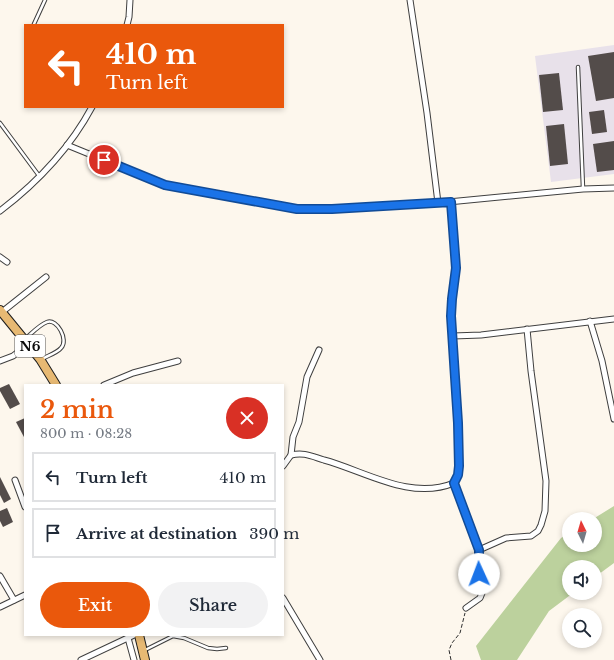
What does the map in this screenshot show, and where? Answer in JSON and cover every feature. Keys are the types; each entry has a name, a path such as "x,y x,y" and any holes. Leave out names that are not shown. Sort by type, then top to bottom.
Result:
{"main road":[{"name":"N6","path":"1,311 40,359 55,384"},
{"path":"138,636 144,660"}],"street":[{"path":"127,24 130,0"},
{"path":"410,0 426,105 438,204"},
{"path":"0,211 40,177 59,158 91,108"},
{"path":"67,145 165,185 297,209 332,209 438,204 583,189 614,188"},
{"path":"291,455 300,453 333,462 362,474 399,485 428,489 439,488 454,483 458,475 459,466 452,305 456,268 451,202"},
{"path":"0,257 7,262"},
{"path":"1,311 46,277"},
{"path":"454,336 481,335 614,319"},
{"path":"590,322 602,361 614,419"},
{"path":"479,550 506,538 531,536 538,531 545,511 546,481 531,371 527,329"},
{"path":"0,361 13,356 26,342"},
{"path":"284,465 291,455 293,437 299,422 307,376 319,350"},
{"path":"106,384 133,373 178,361"},
{"path":"15,480 24,504"},
{"path":"454,483 479,550 478,563 482,593 480,598 466,608"},
{"path":"0,576 14,600"},
{"path":"0,607 24,595"},
{"path":"284,600 320,660"},
{"path":"81,660 131,636 134,660"}],"lane":[{"path":"34,24 45,0"},
{"path":"578,67 583,189"},
{"path":"0,123 40,177"},
{"path":"26,342 46,322 54,322 64,335 64,343 61,348 40,359"},
{"path":"142,651 174,636 184,638 208,648 226,648"}],"path":[{"path":"451,660 449,650 452,643 460,633 466,608"}],"shaded area":[{"path":"614,45 614,174 551,182 535,56"}],"green space":[{"path":"614,506 614,563 602,572 602,560 562,560 562,600 564,600 549,611 517,660 481,660 476,646 561,538 562,552 602,552 602,513"}],"building":[{"path":"614,52 614,98 596,101 588,56"},
{"path":"559,73 563,110 543,112 539,75"},
{"path":"604,110 607,132 592,134 589,112"},
{"path":"564,124 568,164 550,166 546,126"},
{"path":"614,141 614,170 597,172 593,144"},
{"path":"9,384 20,404 10,409 0,391 0,388"},
{"path":"24,418 24,437 16,422"},
{"path":"0,477 11,499 4,503 0,495"},
{"path":"7,508 13,522 3,527 0,521 0,511"}],"route":[{"path":"104,160 165,185 297,209 332,209 438,204 451,202 456,268 453,284 451,316 454,336 459,466 458,475 454,483 479,550 479,574"}]}
